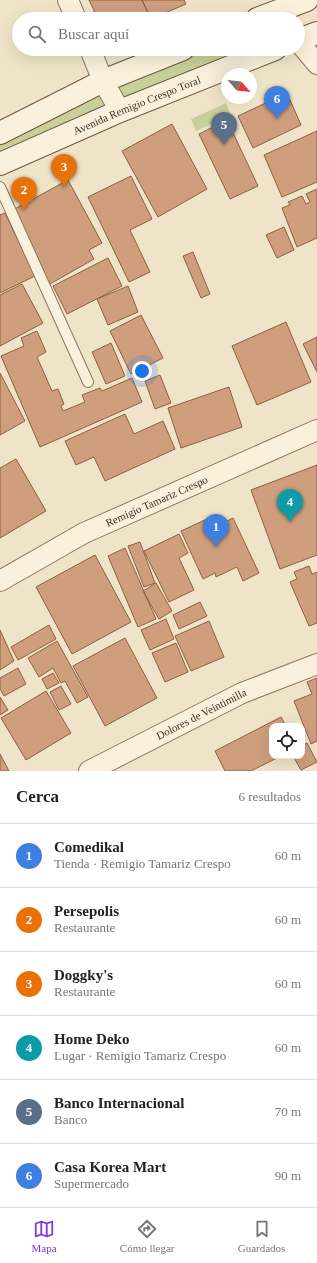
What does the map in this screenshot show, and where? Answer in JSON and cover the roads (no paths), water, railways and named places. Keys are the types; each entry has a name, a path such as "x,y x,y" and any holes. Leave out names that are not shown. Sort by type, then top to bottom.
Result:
{"main road":[{"path":"271,12 307,0"},
{"path":"305,38 317,33"},
{"path":"0,133 103,81 165,56"},
{"name":"Avenida Remigio Crespo Toral","path":"0,164 120,111 258,56"}],"street":[{"path":"68,0 73,12"},
{"path":"305,49 317,64"},
{"path":"93,56 103,81 120,111"},
{"name":"Remigio Tamariz Crespo","path":"0,581 84,533 317,430"},
{"name":"Dolores de Veintimilla","path":"89,771 242,693 317,664"}],"lane":[{"path":"0,187 88,382"}],"place":[{"name":"Casa Korea Mart","path":"277,119"},
{"name":"Banco Internacional","path":"224,145"},
{"name":"Doggky's","path":"64,187"},
{"name":"Persepolis","path":"24,210"},
{"name":"Home Deko","path":"290,522"},
{"name":"Comedikal","path":"216,547"}]}
